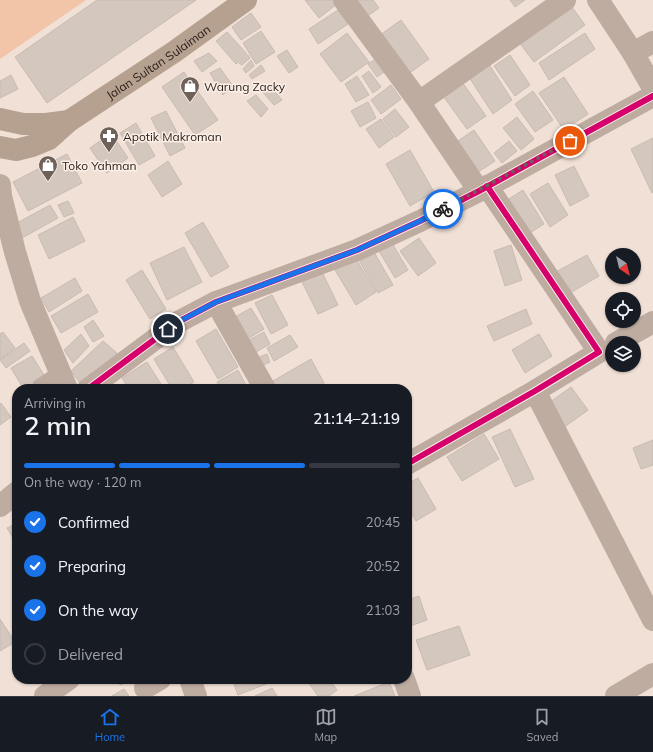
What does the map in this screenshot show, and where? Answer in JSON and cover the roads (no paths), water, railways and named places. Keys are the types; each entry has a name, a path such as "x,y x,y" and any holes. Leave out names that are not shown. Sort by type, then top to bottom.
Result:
{"main road":[{"name":"Jalan Sultan Sulaiman","path":"0,147 16,150 32,146 49,139 69,121 174,52 246,0"},
{"path":"0,119 23,124 46,124 69,121"}],"street":[{"path":"344,0 483,188 605,342"},
{"path":"419,102 565,0"},
{"path":"598,0 633,53 653,88"},
{"path":"633,53 653,42"},
{"path":"95,384 178,322 216,302 357,250 420,221 653,96"},
{"path":"0,192 14,252 30,300 64,383"},
{"path":"216,302 262,384"},
{"path":"628,336 653,322"},
{"path":"412,461 605,349"},
{"path":"535,390 653,620"},
{"path":"0,506 12,496"},
{"path":"616,696 653,674"},
{"path":"45,696 63,684"},
{"path":"192,684 196,696"},
{"path":"406,684 410,696"}],"place":[{"name":"Warung Zacky","path":"190,103"},
{"name":"Apotik Makroman","path":"109,153"},
{"name":"Toko Yahman","path":"48,182"}]}
